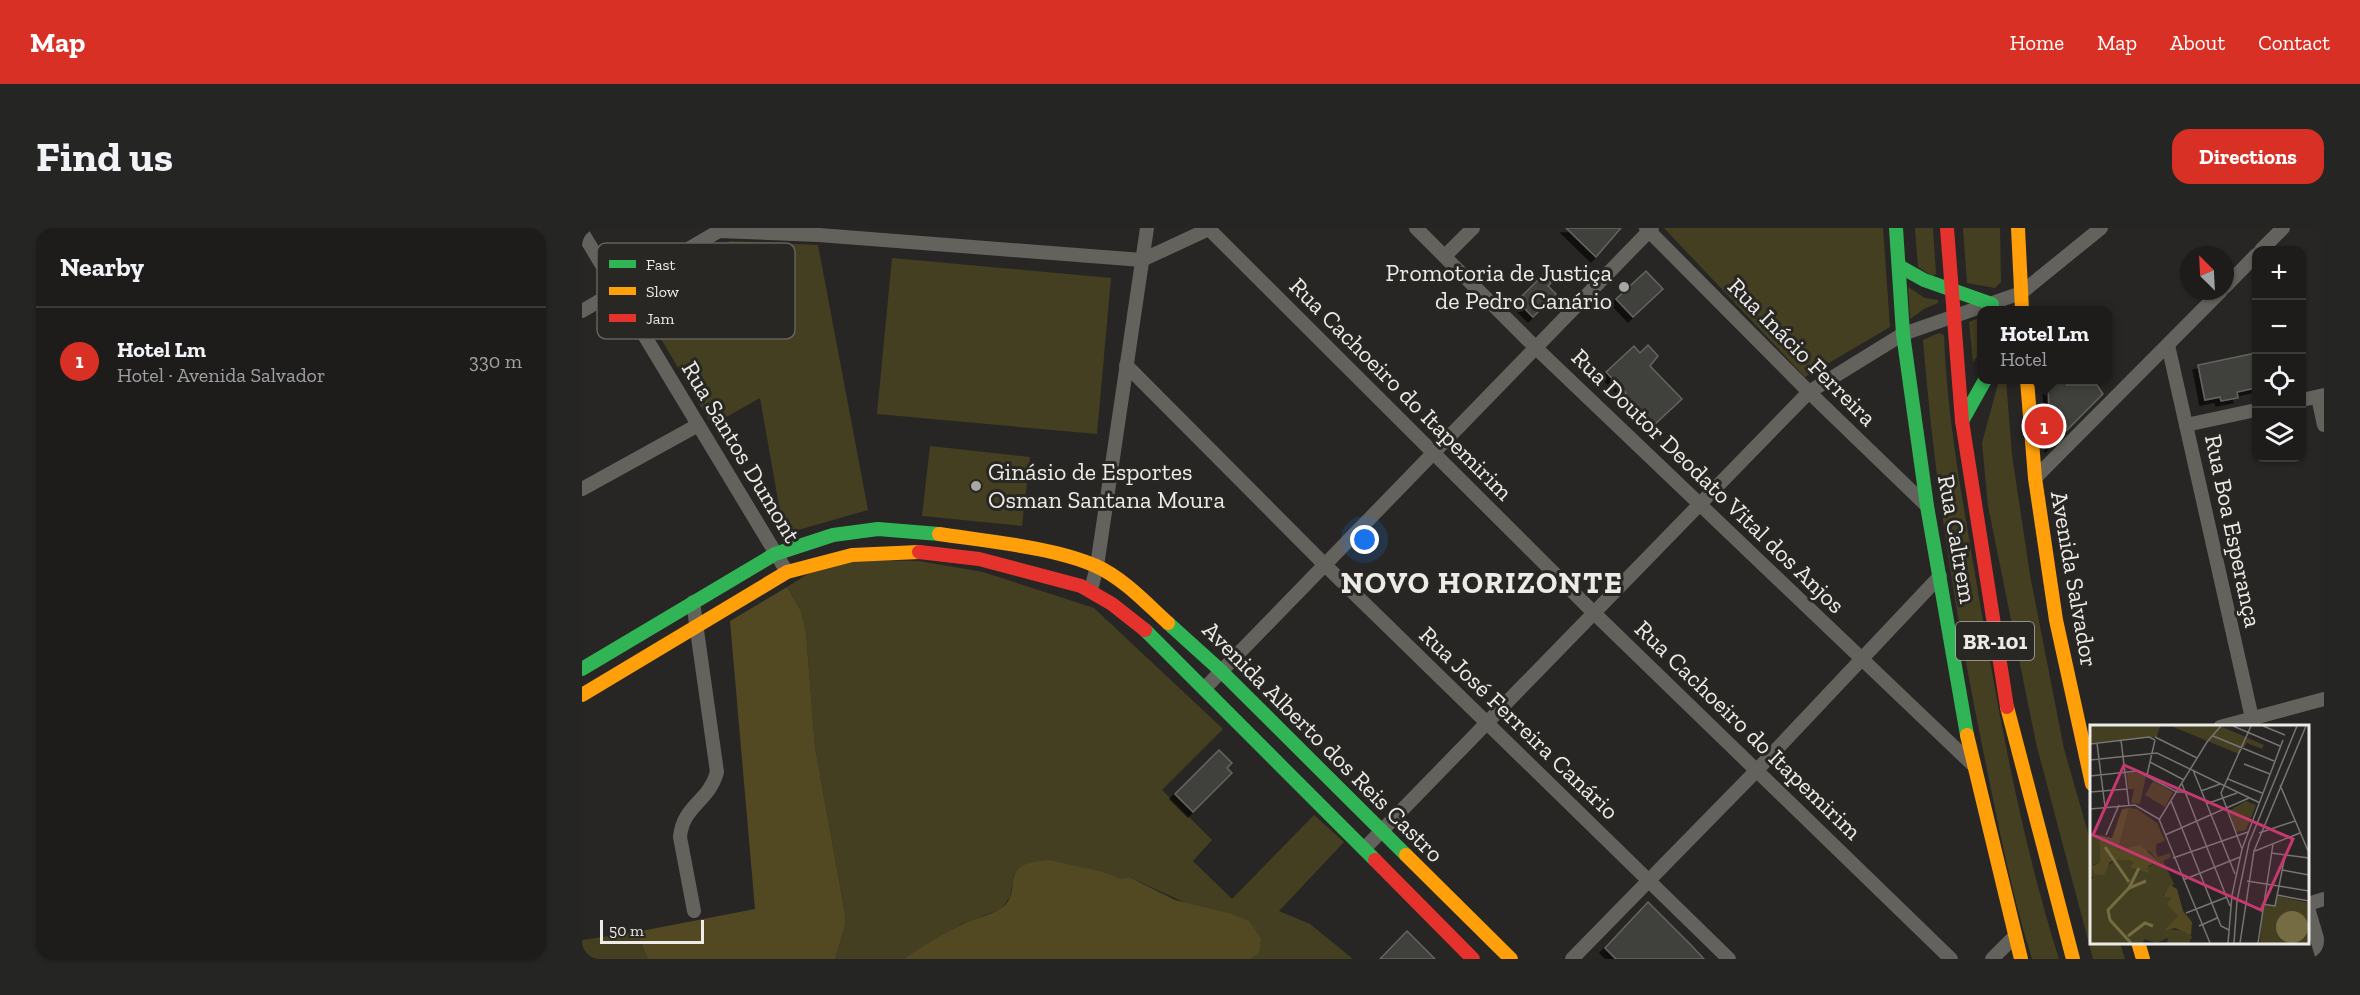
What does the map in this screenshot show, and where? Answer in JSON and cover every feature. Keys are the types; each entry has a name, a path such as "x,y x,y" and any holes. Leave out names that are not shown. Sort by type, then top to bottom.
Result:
{"main road":[{"name":"Rua Caltrem","path":"1896,228 1903,334 1928,506 1972,764 2021,959"},
{"name":"BR-101","path":"1947,228 1962,420 2006,704 2073,959"},
{"path":"2018,228 2022,306"},
{"path":"1899,266 1924,280 1992,304"},
{"path":"1962,420 1983,384"},
{"name":"Avenida Salvador","path":"2027,384 2035,478 2056,620 2090,776"},
{"name":"Avenida Alberto dos Reis Castro","path":"582,669 775,554 833,535 878,529 915,530 1036,549 1097,566 1131,590 1220,670 1511,959"},
{"name":"Avenida Alberto dos Reis Castro","path":"582,695 787,572 844,555 911,550 1005,563 1091,590 1131,619 1205,688 1473,959"},
{"path":"619,645 629,666"},
{"path":"2139,944 2143,959"}],"street":[{"path":"1091,590 1097,566 1147,228"},
{"name":"Rua Doutor Deodato Vital dos Anjos","path":"1416,228 1536,348 1972,764"},
{"path":"1445,256 1473,228"},
{"path":"1986,306 2021,293 2101,228"},
{"path":"2265,246 2283,228"},
{"path":"698,243 719,231 819,231 1142,260 1208,229"},
{"name":"Rua Cachoeiro do Itapemirim","path":"1208,229 1594,613 1951,959"},
{"path":"1205,688 1650,229"},
{"name":"Rua Inácio Ferreira","path":"1650,229 1809,393 1928,506"},
{"name":"Rua Santos Dumont","path":"582,232 597,257"},
{"path":"2234,278 2252,259"},
{"path":"2035,478 2212,300"},
{"path":"582,311 597,302"},
{"path":"1364,849 1809,393 1903,334 1977,309"},
{"name":"Rua Santos Dumont","path":"647,339 787,572"},
{"name":"Rua Boa Esperança","path":"2168,345 2253,722"},
{"name":"Rua José Ferreira Canário","path":"1126,365 1325,565 1729,959"},
{"path":"2306,399 2321,396 2324,425"},
{"path":"2186,425 2252,411"},
{"path":"582,489 698,424"},
{"path":"1572,959 1862,661 1940,576"},
{"path":"693,602 717,772 707,795 689,810 681,827 680,837 694,911"},
{"path":"2228,725 2253,722 2324,699"},
{"path":"2309,905 2324,899"},
{"path":"2309,913 2323,959"},
{"path":"1992,959 2014,937"}],"shaded area":[{"path":"1664,228 1883,228 1890,327 1805,377"},
{"path":"1915,228 1933,228 1936,274 1932,276 1918,267"},
{"path":"1963,228 2000,228 2001,282 1995,288 1967,283"},
{"path":"730,241 774,243 726,243"},
{"path":"795,244 818,245 868,510 784,534 760,398 712,425 661,339 795,339"},
{"path":"892,258 1111,278 1097,434 877,414"},
{"path":"1908,287 1925,298 1938,300 1938,303 1910,319"},
{"path":"1977,319 1977,356 1973,362 1969,322"},
{"path":"1939,333 1944,335 1957,464 2003,731 2033,868 2059,959 2032,959 2005,857 1974,704 1947,548 1933,444 1923,340"},
{"path":"1998,384 2006,384 2012,455 2030,575 2064,749 2090,840 2090,944 2120,944 2125,959 2093,959 2036,743 1988,506 1982,443"},
{"name":"Ginásio de Esportes Osman Santana Moura","path":"930,446 1030,457 1022,526 922,516"},
{"path":"865,560 919,561 983,572 1094,608 1223,729 1162,790 1212,840 1193,861 1232,899 1314,815 1344,842 1279,911 1310,924 1353,959 1250,959 1259,952 1190,905 1129,877 1121,879 1078,867 1014,874 1010,897 1001,909 962,924 904,959 835,959 845,926 845,914 815,747 806,632 801,611 787,587 819,567"},
{"path":"787,587 801,611 806,632 815,747 845,914 845,926 835,959 648,959 636,932 755,909 730,621"},
{"path":"1049,860 1103,872 1121,879 1129,877 1175,900 1232,914 1249,921 1261,939 1259,953 1250,959 904,959 957,927 1000,909 1008,902 1013,880 1021,867"},
{"path":"636,932 648,959 582,959 582,940"}],"building":[{"path":"1566,228 1621,228 1596,257"},
{"path":"1646,271 1663,289 1633,317 1616,299"},
{"path":"1543,275 1551,283 1548,286 1556,294 1533,317 1517,301"},
{"path":"1648,345 1658,356 1650,366 1682,399 1653,426 1623,396 1626,393 1606,372 1634,346 1640,353"},
{"path":"2252,354 2252,389 2237,392 2238,398 2221,401 2220,397 2205,400 2198,365"},
{"path":"2048,384 2097,385 2103,394 2050,447"},
{"path":"1219,750 1232,763 1227,768 1232,773 1193,812 1175,794"},
{"path":"1648,902 1704,959 1616,959 1605,948"},
{"path":"1407,931 1435,959 1380,959"}],"traffic: fast":[{"path":"1896,228 1903,334 1927,506 1967,735"},
{"path":"1899,266 1924,280 1992,304"},
{"path":"1962,421 1983,384"},
{"path":"582,669 775,554 833,535 878,529 939,534"},
{"path":"1168,623 1220,670 1406,855"},
{"path":"1145,630 1375,860"}],"traffic: slow":[{"path":"2018,228 2022,306"},
{"path":"2027,384 2035,478 2056,620 2090,775"},
{"path":"939,534 1040,549 1079,559 1106,571 1125,584 1168,623"},
{"path":"582,695 787,572 852,555 919,552"},
{"path":"2007,707 2073,959"},
{"path":"1967,735 2021,959"},
{"path":"1406,855 1511,959"},
{"path":"2139,944 2143,959"}],"traffic: jam":[{"path":"1947,228 1962,421 2007,707"},
{"path":"919,552 979,559 1081,586 1112,604 1145,630"},
{"path":"1375,860 1473,959"}],"place":[{"name":"Promotoria de Justiça de Pedro Canário","path":"1624,287"},
{"name":"Hotel Lm","path":"2044,426"},
{"name":"Ginásio de Esportes Osman Santana Moura","path":"976,486"}],"district":[{"name":"NOVO HORIZONTE","path":"1482,583"}]}
